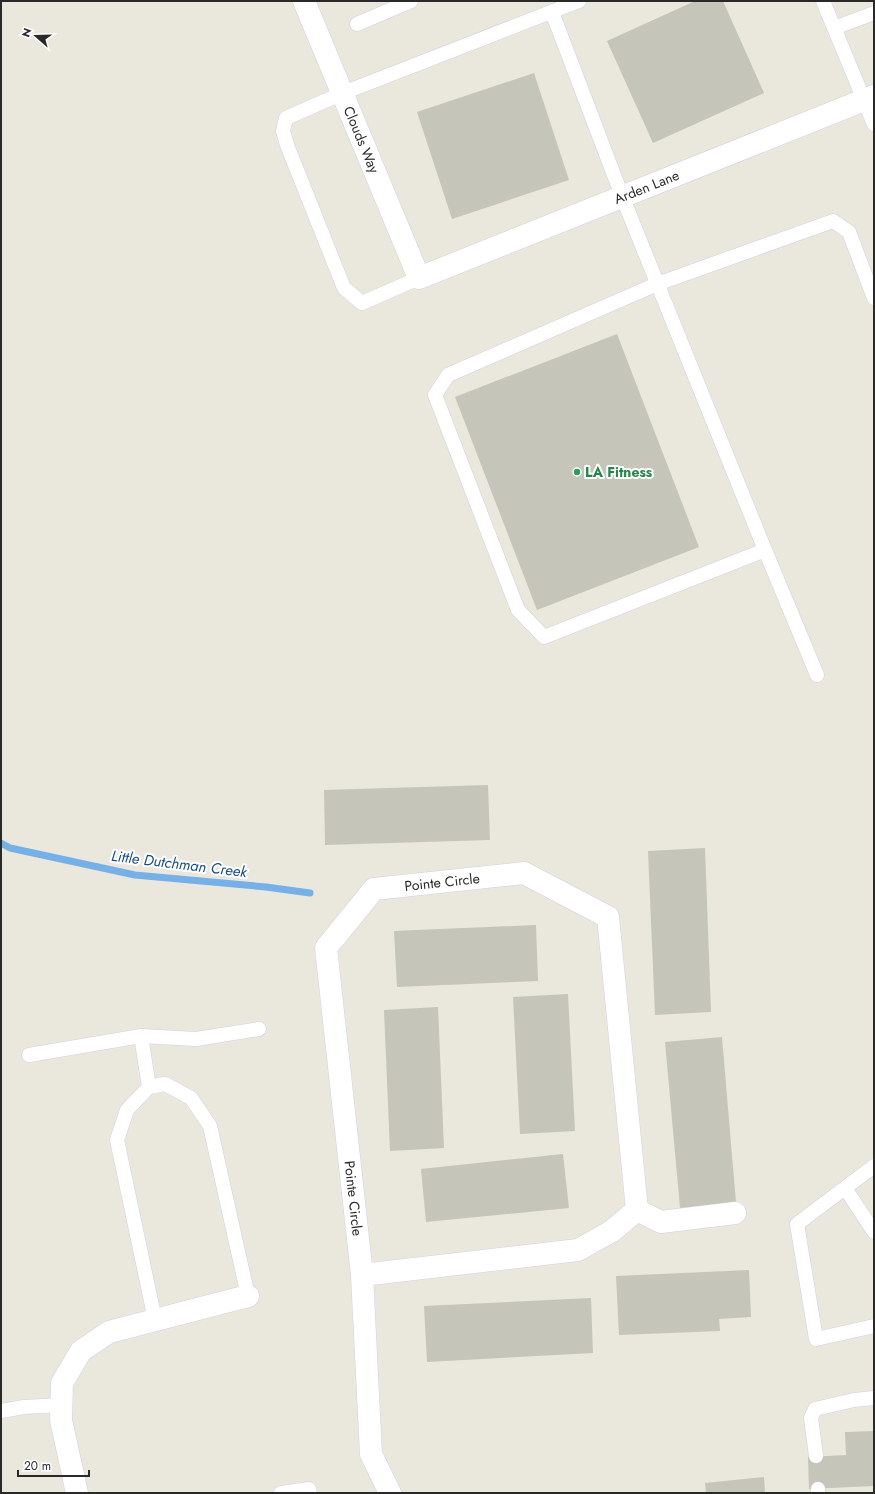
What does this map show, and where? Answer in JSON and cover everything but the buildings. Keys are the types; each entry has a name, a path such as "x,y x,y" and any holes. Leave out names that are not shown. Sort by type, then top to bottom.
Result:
{"street":[{"name":"Clouds Way","path":"304,1 420,278"},
{"name":"Arden Lane","path":"420,278 869,98"},
{"name":"Pointe Circle","path":"390,1493 371,1454 362,1275 326,948 374,889 524,873 608,917 637,1210"},
{"path":"362,1275 578,1250 612,1231 637,1210 661,1222 735,1214"},
{"path":"77,1493 61,1420 62,1383 81,1351 109,1332 248,1296"}],"lane":[{"path":"357,24 411,1"},
{"path":"420,278 362,303 344,288 283,131 286,118 343,93 579,1"},
{"path":"823,1 834,28 869,98 874,124"},
{"path":"552,12 657,284 791,615 817,675"},
{"path":"834,28 874,13"},
{"path":"765,550 544,637 518,610 435,395 448,375 657,284 833,221 849,232 874,298"},
{"path":"29,1055 141,1036 196,1040 259,1029"},
{"path":"141,1036 149,1087"},
{"path":"155,1320 117,1140 127,1110 149,1087 165,1084 191,1098 210,1126 248,1296"},
{"path":"874,1166 797,1224 816,1339 874,1326"},
{"path":"845,1188 874,1232"},
{"path":"816,1456 811,1418 815,1409 854,1400 874,1398"},
{"path":"1,1411 24,1407 62,1405"},
{"path":"281,1493 309,1489 310,1493"}],"waterway":[{"name":"Little Dutchman Creek","path":"1,843 10,848 135,875 266,887 310,893"}],"place":[{"name":"LA Fitness","path":"577,472"}]}
